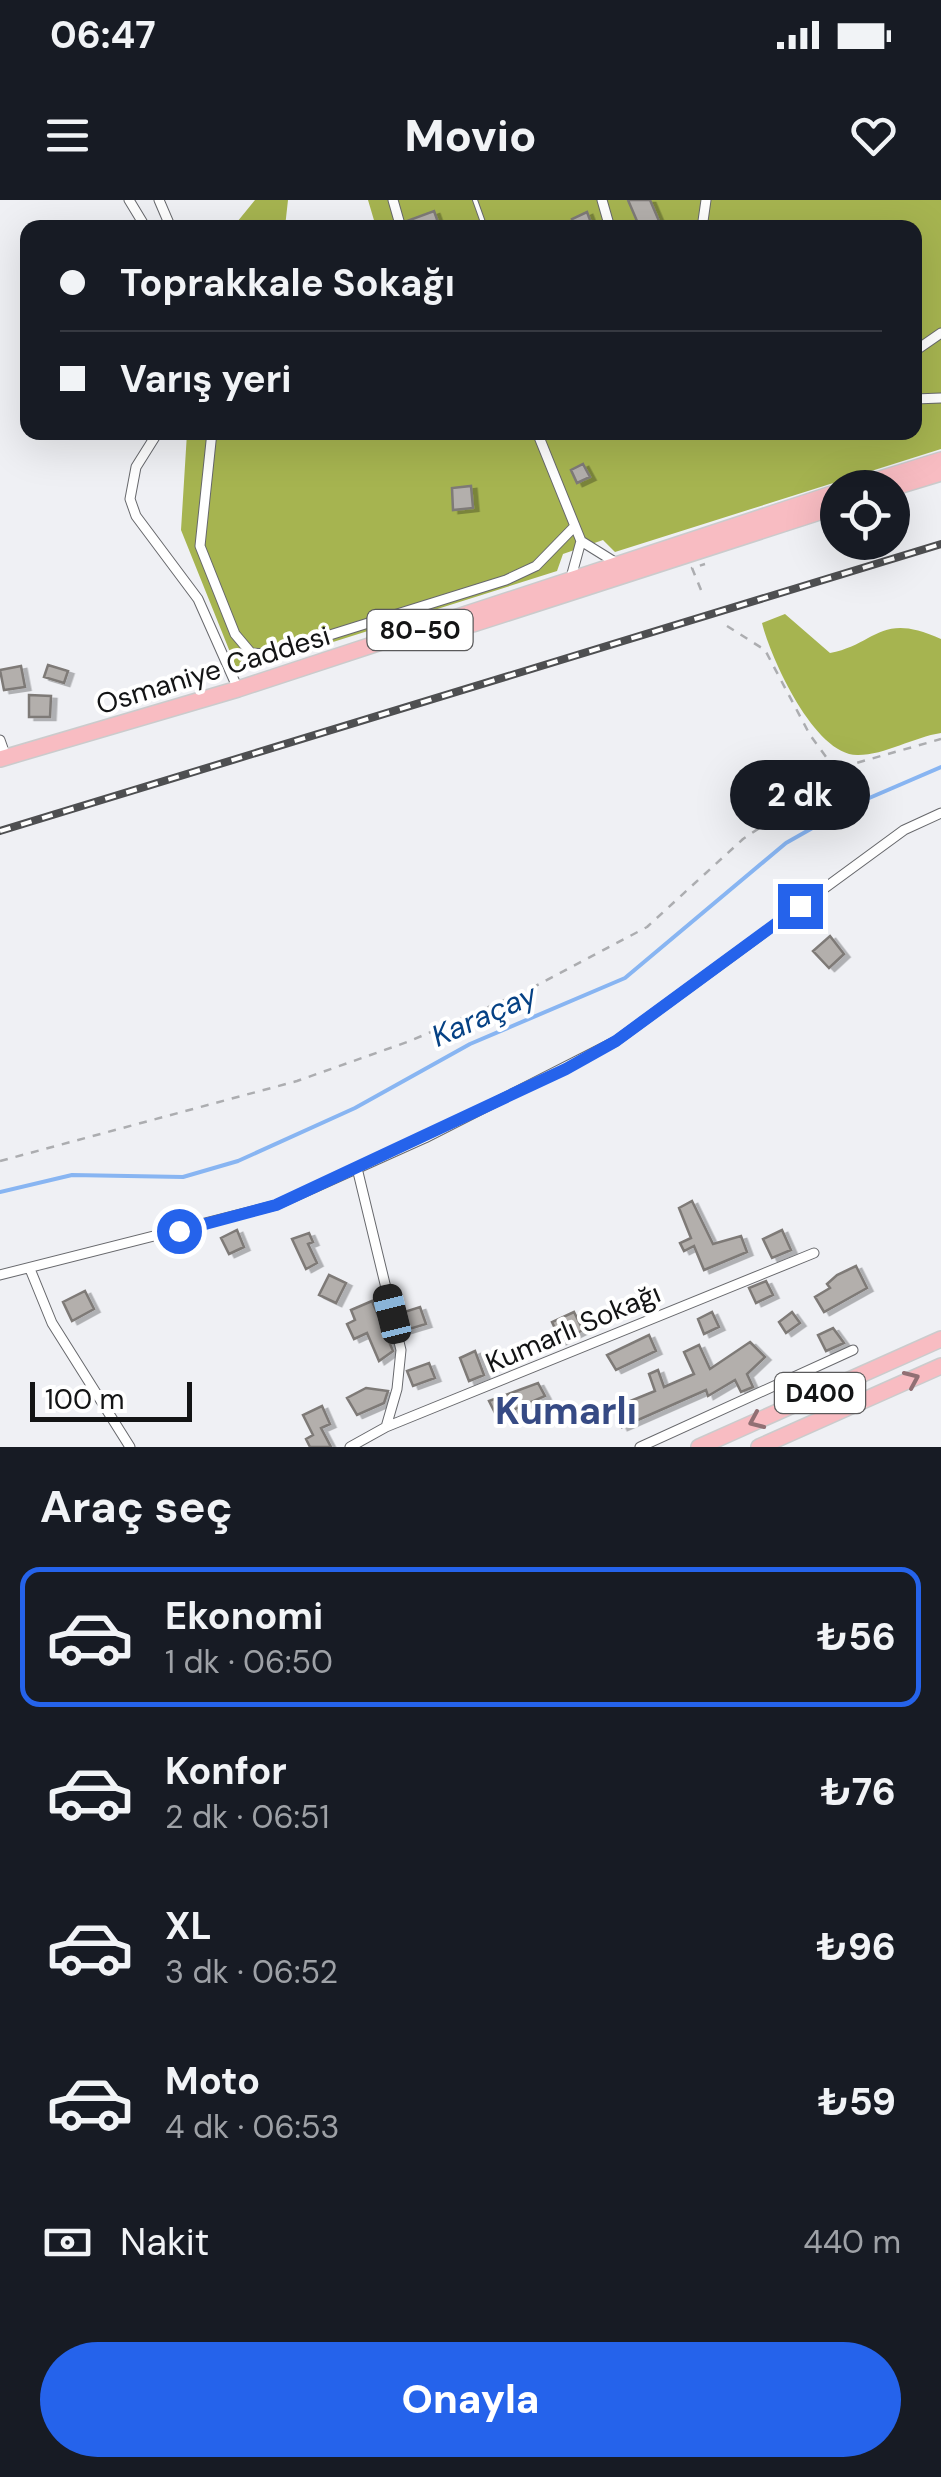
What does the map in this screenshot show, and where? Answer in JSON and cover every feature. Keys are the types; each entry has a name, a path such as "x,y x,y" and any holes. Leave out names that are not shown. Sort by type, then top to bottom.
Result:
{"highway":[{"path":"909,470 941,460"},
{"path":"910,482 941,472"},
{"name":"Osmaniye Caddesi","path":"2,761 238,689 820,498"},
{"path":"2,761 206,710 820,512"},
{"name":"D400","path":"699,1447 941,1339"},
{"name":"D400","path":"759,1447 941,1366"}],"street":[{"path":"153,440 136,467 130,498 136,516 198,599 238,689"},
{"path":"211,440 200,546 229,620 251,654 269,654 506,580 536,566 576,526"},
{"path":"540,440 581,541 569,582"},
{"path":"581,541 620,566"},
{"path":"0,740 2,761"},
{"path":"0,1276 249,1214 357,1168 616,1041 904,830 941,812"},
{"path":"357,1168 401,1350 398,1389 386,1427"},
{"name":"Kumarlı Sokağı","path":"350,1447 386,1427 814,1253"},
{"path":"30,1268 52,1323 130,1447"},
{"path":"640,1447 853,1350"}],"path":[{"path":"727,626 765,650 810,735 835,769"},
{"path":"0,1161 297,1081 410,1040 545,982 647,927 743,839 807,796 835,769 941,739"}],"green space":[{"path":"255,200 288,200 286,220 239,220"},
{"path":"368,200 941,200 941,449 875,470 820,470 820,487 615,552 603,540 563,554 557,571 238,672 181,530 187,440 922,440 922,220 374,220"},
{"path":"785,614 830,653 891,629 921,631 941,639 941,733 858,755 842,751 826,740 797,703 767,639 762,623"}],"building":[{"path":"628,200 650,200 659,220 637,220"},
{"path":"434,211 437,220 410,220"},
{"path":"587,212 590,220 572,220"},
{"path":"583,464 590,477 577,483 571,470"},
{"path":"471,486 473,508 453,510 452,488"},
{"path":"48,665 68,671 64,683 44,677"},
{"path":"21,666 25,687 4,690 0,670"},
{"path":"29,695 51,696 50,717 29,717"},
{"path":"830,936 844,954 829,968 813,951"},
{"path":"692,1201 713,1244 741,1236 747,1252 704,1270 694,1246 684,1251 680,1243 691,1238 679,1208"},
{"path":"237,1230 244,1247 229,1254 221,1238"},
{"path":"782,1230 791,1250 772,1258 763,1239"},
{"path":"309,1233 313,1242 308,1244 317,1263 306,1269 292,1239"},
{"path":"856,1266 867,1288 824,1312 815,1297 830,1288 827,1284 837,1275"},
{"path":"329,1275 346,1283 336,1303 319,1295"},
{"path":"766,1281 773,1295 756,1303 749,1288"},
{"path":"85,1291 94,1309 72,1321 63,1302"},
{"path":"372,1301 393,1351 379,1361 367,1333 354,1339 347,1324 355,1320 351,1310"},
{"path":"420,1307 426,1324 406,1330 401,1313"},
{"path":"574,1312 583,1330 561,1341 552,1322"},
{"path":"712,1312 719,1327 704,1334 698,1319"},
{"path":"792,1312 800,1323 786,1333 779,1322"},
{"path":"833,1328 844,1343 826,1351 818,1335"},
{"path":"649,1335 656,1351 616,1370 607,1355"},
{"path":"750,1342 765,1357 747,1374 753,1387 741,1392 735,1380 708,1396 706,1390 622,1427 617,1415 632,1410 628,1402 655,1391 649,1374 658,1370 664,1387 694,1374 684,1352 699,1345 710,1369"},
{"path":"475,1351 484,1375 469,1381 460,1358"},
{"path":"429,1363 435,1378 413,1386 407,1371"},
{"path":"538,1383 545,1396 497,1417 489,1401"},
{"path":"366,1388 388,1391 384,1403 357,1415 347,1398"},
{"path":"322,1406 330,1424 321,1428 331,1447 310,1447 306,1439 313,1435 303,1415"}],"waterway":[{"name":"Karaçay","path":"0,1192 72,1175 183,1177 238,1161 355,1108 470,1044 625,978 786,843 853,805 941,767"}],"railway":[{"path":"0,831 941,544"}],"district":[{"name":"Kumarlı","path":"566,1411"}],"route":[{"path":"179,1231 276,1205 566,1069 616,1041 800,906"}]}
